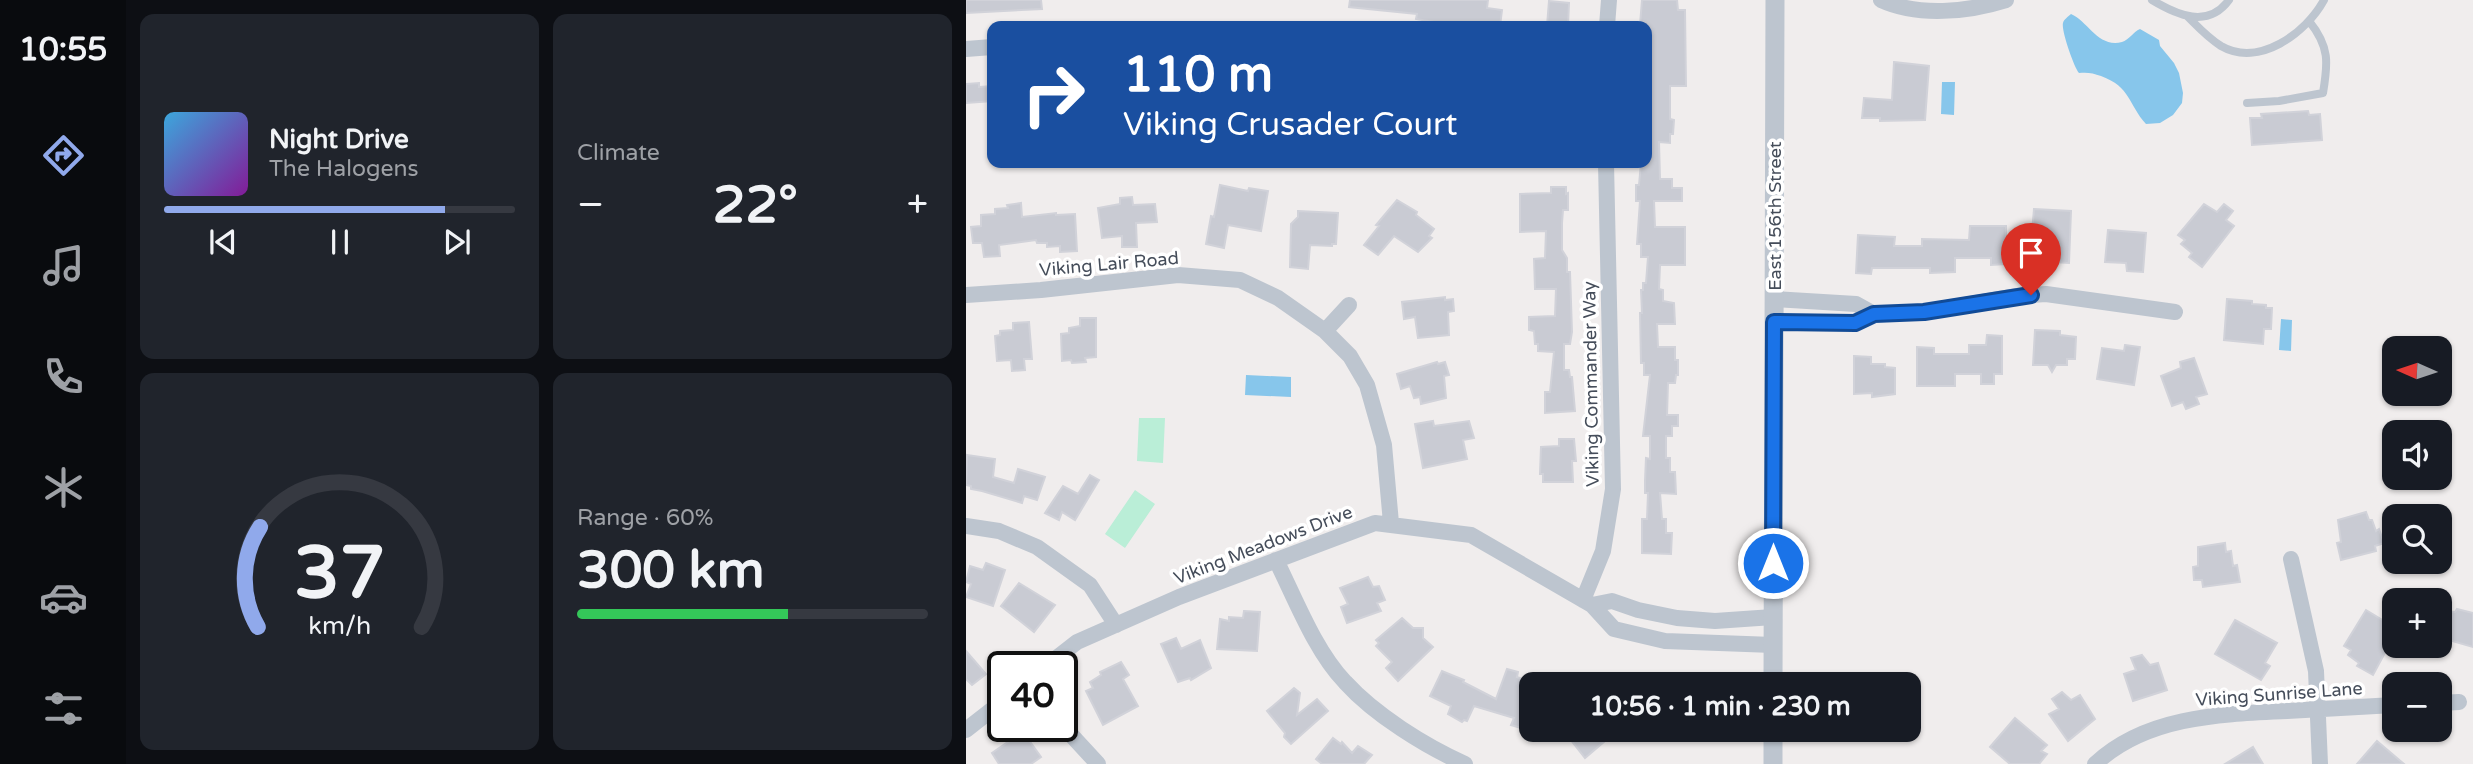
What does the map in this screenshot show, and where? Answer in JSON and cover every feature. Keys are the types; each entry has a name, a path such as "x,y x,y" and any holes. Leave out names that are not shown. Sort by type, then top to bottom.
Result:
{"street":[{"path":"1607,21 1609,0"},
{"name":"East 156th Street","path":"1773,672 1775,0"},
{"path":"1881,0 1916,9 1946,10 1980,8 2006,0"},
{"path":"966,49 987,47"},
{"name":"Viking Commander Way","path":"1587,603 1603,551 1614,489 1606,168"},
{"name":"Viking Lair Road","path":"966,295 1178,275 1240,280 1278,298 1325,331 1350,356 1367,385 1384,445 1391,523"},
{"path":"1774,322 1855,323 1874,314 1924,312 2017,296 2046,294 2175,313"},
{"path":"1775,299 1856,304 1874,314"},
{"path":"1325,331 1349,305"},
{"name":"Viking Meadows Drive","path":"1065,651 1077,642 1204,587 1375,523 1471,535 1496,547 1587,603 1614,629 1665,641 1773,645"},
{"path":"966,526 999,531 1037,547 1090,585 1116,625"},
{"path":"2291,559 2316,671 2320,764"},
{"path":"1276,560 1324,653 1345,682 1405,730 1465,764"},
{"path":"1587,603 1612,601 1638,610 1677,618 1715,621 1773,617"},
{"path":"2452,702 2459,702"},
{"name":"Viking Sunrise Lane","path":"2095,764 2131,739 2187,720 2228,714 2382,706"},
{"path":"966,730 987,714"},
{"path":"1078,742 1098,764"},
{"path":"1773,742 1773,764"}],"lane":[{"path":"2152,0 2188,17 2209,17 2229,0"},
{"path":"2188,17 2222,47 2251,53 2276,45 2301,30 2324,0"},
{"path":"2248,103 2279,101 2323,93 2328,62 2321,36 2309,21"}],"green space":[{"path":"1139,418 1165,418 1163,463 1137,461"},
{"path":"1135,490 1155,504 1125,548 1105,534"}],"water":[{"path":"2071,14 2106,41 2122,42 2140,29 2159,40 2160,46 2179,73 2183,93 2182,103 2173,115 2160,123 2146,124 2118,85 2098,75 2079,73 2068,48 2063,27 2064,20"},
{"path":"1942,82 1955,82 1954,115 1941,114"},
{"path":"2281,319 2292,320 2291,351 2279,350"},
{"path":"1246,375 1291,377 1291,397 1245,395"}],"building":[{"path":"966,0 1041,0 1042,9 966,13"},
{"path":"1350,0 1488,0 1487,8 1502,10 1501,21 1428,21 1416,19 1417,14 1349,7"},
{"path":"1642,0 1677,0 1678,10 1685,10 1686,86 1670,86 1673,134 1670,134 1670,143 1659,142 1660,179 1672,179 1672,188 1682,188 1682,201 1654,201 1655,227 1685,227 1685,265 1660,265 1659,289 1663,290 1663,301 1674,303 1675,324 1657,324 1658,347 1675,347 1675,360 1678,360 1675,383 1668,383 1667,415 1678,415 1678,426 1672,426 1672,436 1666,436 1666,458 1670,458 1670,472 1675,472 1676,494 1660,493 1666,533 1672,533 1671,554 1642,553 1642,519 1647,519 1646,458 1650,459 1650,436 1643,436 1650,375 1644,375 1644,363 1641,363 1641,290 1643,283 1646,283 1648,257 1641,257 1641,244 1637,244 1640,201 1636,201 1636,185 1639,185 1641,168 1652,168 1652,21 1640,21"},
{"path":"1549,1 1569,3 1568,21 1547,21"},
{"path":"1894,62 1929,66 1925,120 1880,121 1880,118 1862,118 1864,98 1892,100"},
{"path":"979,83 979,87 987,86 987,101 966,103 966,84"},
{"path":"2308,111 2309,115 2320,114 2322,140 2252,145 2250,118 2262,118 2261,114"},
{"path":"1220,185 1248,191 1249,188 1268,191 1261,231 1228,225 1224,248 1206,244"},
{"path":"1551,187 1566,187 1566,194 1568,193 1568,210 1563,210 1562,250 1567,258 1567,272 1570,272 1572,332 1570,344 1564,344 1564,370 1569,370 1572,377 1575,411 1545,413 1545,392 1550,392 1554,352 1538,351 1534,331 1529,330 1529,317 1555,316 1556,289 1535,289 1534,259 1545,258 1546,231 1520,232 1520,194 1551,193"},
{"path":"1132,197 1133,205 1155,204 1157,222 1136,223 1137,247 1122,247 1122,236 1102,238 1098,208 1120,204 1120,198"},
{"path":"1397,200 1417,212 1416,215 1434,229 1429,236 1432,238 1418,252 1394,236 1378,255 1364,245 1379,226 1376,225"},
{"path":"1021,203 1022,217 1075,214 1077,251 1060,252 1060,246 1047,247 1047,243 1037,243 1036,240 999,245 1000,256 984,257 982,243 973,243 971,227 981,226 981,215 995,214 995,209"},
{"path":"2204,204 2217,212 2224,204 2233,211 2226,220 2234,226 2202,267 2189,257 2192,253 2181,244 2185,240 2178,235"},
{"path":"2034,209 2071,211 2069,263 2053,262 2052,256 2030,256"},
{"path":"1298,211 1338,213 1336,244 1310,245 1308,269 1290,267 1291,224 1298,217"},
{"path":"1970,226 2006,226 2006,264 1991,265 1991,258 1955,258 1955,272 1930,273 1930,268 1872,268 1871,274 1856,273 1858,235 1895,237 1894,246 1922,246 1922,239 1969,240"},
{"path":"2108,230 2146,233 2143,272 2127,271 2126,263 2105,262"},
{"path":"1445,297 1445,300 1453,299 1454,311 1448,312 1449,335 1418,338 1415,317 1404,319 1402,302"},
{"path":"2227,299 2252,301 2252,304 2272,308 2271,329 2264,329 2263,344 2224,340"},
{"path":"1080,318 1096,318 1096,357 1085,358 1086,362 1062,361 1061,334 1069,333 1069,328 1080,326"},
{"path":"1029,322 1032,359 1024,359 1025,370 1012,371 1011,360 997,361 995,336 1000,335 1000,331 1013,330 1013,323"},
{"path":"2035,330 2060,331 2060,335 2076,337 2075,359 2067,359 2067,365 2056,365 2052,372 2048,365 2033,365"},
{"path":"1987,335 2002,336 2002,374 1994,374 1994,384 1981,384 1981,374 1955,374 1955,386 1917,386 1917,347 1934,348 1934,354 1969,354 1969,345 1986,345"},
{"path":"2125,345 2140,347 2134,385 2097,379 2102,348 2124,351"},
{"path":"1854,356 1871,357 1871,364 1885,364 1885,367 1895,368 1895,394 1872,397 1872,393 1854,394"},
{"path":"2194,358 2207,394 2196,397 2199,404 2186,409 2183,402 2172,406 2161,376 2181,368 2180,362"},
{"path":"1445,362 1449,375 1444,376 1446,398 1421,404 1420,397 1414,398 1410,386 1401,389 1397,374"},
{"path":"1433,421 1434,426 1469,421 1474,438 1463,440 1467,459 1423,468 1415,424"},
{"path":"1559,439 1574,439 1576,461 1572,461 1573,482 1543,482 1543,474 1540,474 1541,447 1559,446"},
{"path":"967,455 995,459 993,477 1014,483 1018,469 1045,477 1037,500 1024,496 1022,503 971,489 971,486 966,485"},
{"path":"1090,475 1099,480 1075,520 1062,512 1059,520 1045,513 1063,486 1078,494"},
{"path":"2366,512 2376,531 2379,529 2382,544 2375,546 2376,551 2341,560 2337,543 2341,542 2338,520"},
{"path":"2225,543 2226,552 2231,551 2233,566 2237,565 2240,582 2203,587 2202,580 2194,580 2193,567 2198,566 2198,547"},
{"path":"986,563 1005,570 993,606 966,597 971,584 966,582 970,566 983,570"},
{"path":"1368,577 1373,587 1379,586 1385,600 1377,603 1381,611 1347,623 1341,607 1348,604 1340,588"},
{"path":"1019,583 1055,605 1034,632 1001,606"},
{"path":"2457,609 2473,613 2473,647 2452,641 2452,612"},
{"path":"2366,610 2382,620 2382,658 2373,675 2357,666 2359,663 2348,655 2351,650 2344,646"},
{"path":"1244,611 1260,612 1257,651 1217,649 1220,619 1229,621 1229,617 1243,618"},
{"path":"1402,618 1413,628 1423,628 1423,638 1433,647 1398,681 1386,668 1392,662 1376,646 1379,643 1376,640"},
{"path":"2235,620 2277,643 2265,663 2270,666 2261,680 2215,654"},
{"path":"1176,638 1181,649 1200,640 1211,668 1191,680 1190,678 1178,682 1161,644"},
{"path":"966,651 986,674 972,685 966,679"},
{"path":"2142,655 2150,665 2158,663 2167,690 2133,701 2124,674 2136,670 2131,658"},
{"path":"1121,662 1129,675 1123,679 1138,706 1103,725 1086,691 1093,688 1090,682 1101,675 1100,672"},
{"path":"1507,669 1518,672 1519,727 1511,725 1514,718 1474,706 1467,721 1462,722 1448,714 1451,706 1430,696 1442,671 1464,680 1463,682 1496,699"},
{"path":"1294,688 1300,693 1297,715 1317,699 1328,711 1291,744 1267,711"},
{"path":"2062,692 2071,700 2080,695 2095,719 2068,741 2049,714 2059,709 2052,699"},
{"path":"2015,718 2047,745 2041,751 2047,754 2039,764 2010,764 1990,747"},
{"path":"1333,738 1341,744 1342,742 1352,753 1358,746 1372,755 1364,764 1322,764 1316,759"},
{"path":"2377,741 2404,764 2357,764"},
{"path":"1008,742 1030,742 1041,757 1031,764 999,764 992,753"},
{"path":"1572,742 1604,742 1585,758"},
{"path":"2253,747 2263,764 2225,764"}],"route":[{"path":"1773,563 1774,322 1855,323 1874,314 1924,312 2031,295"}]}
